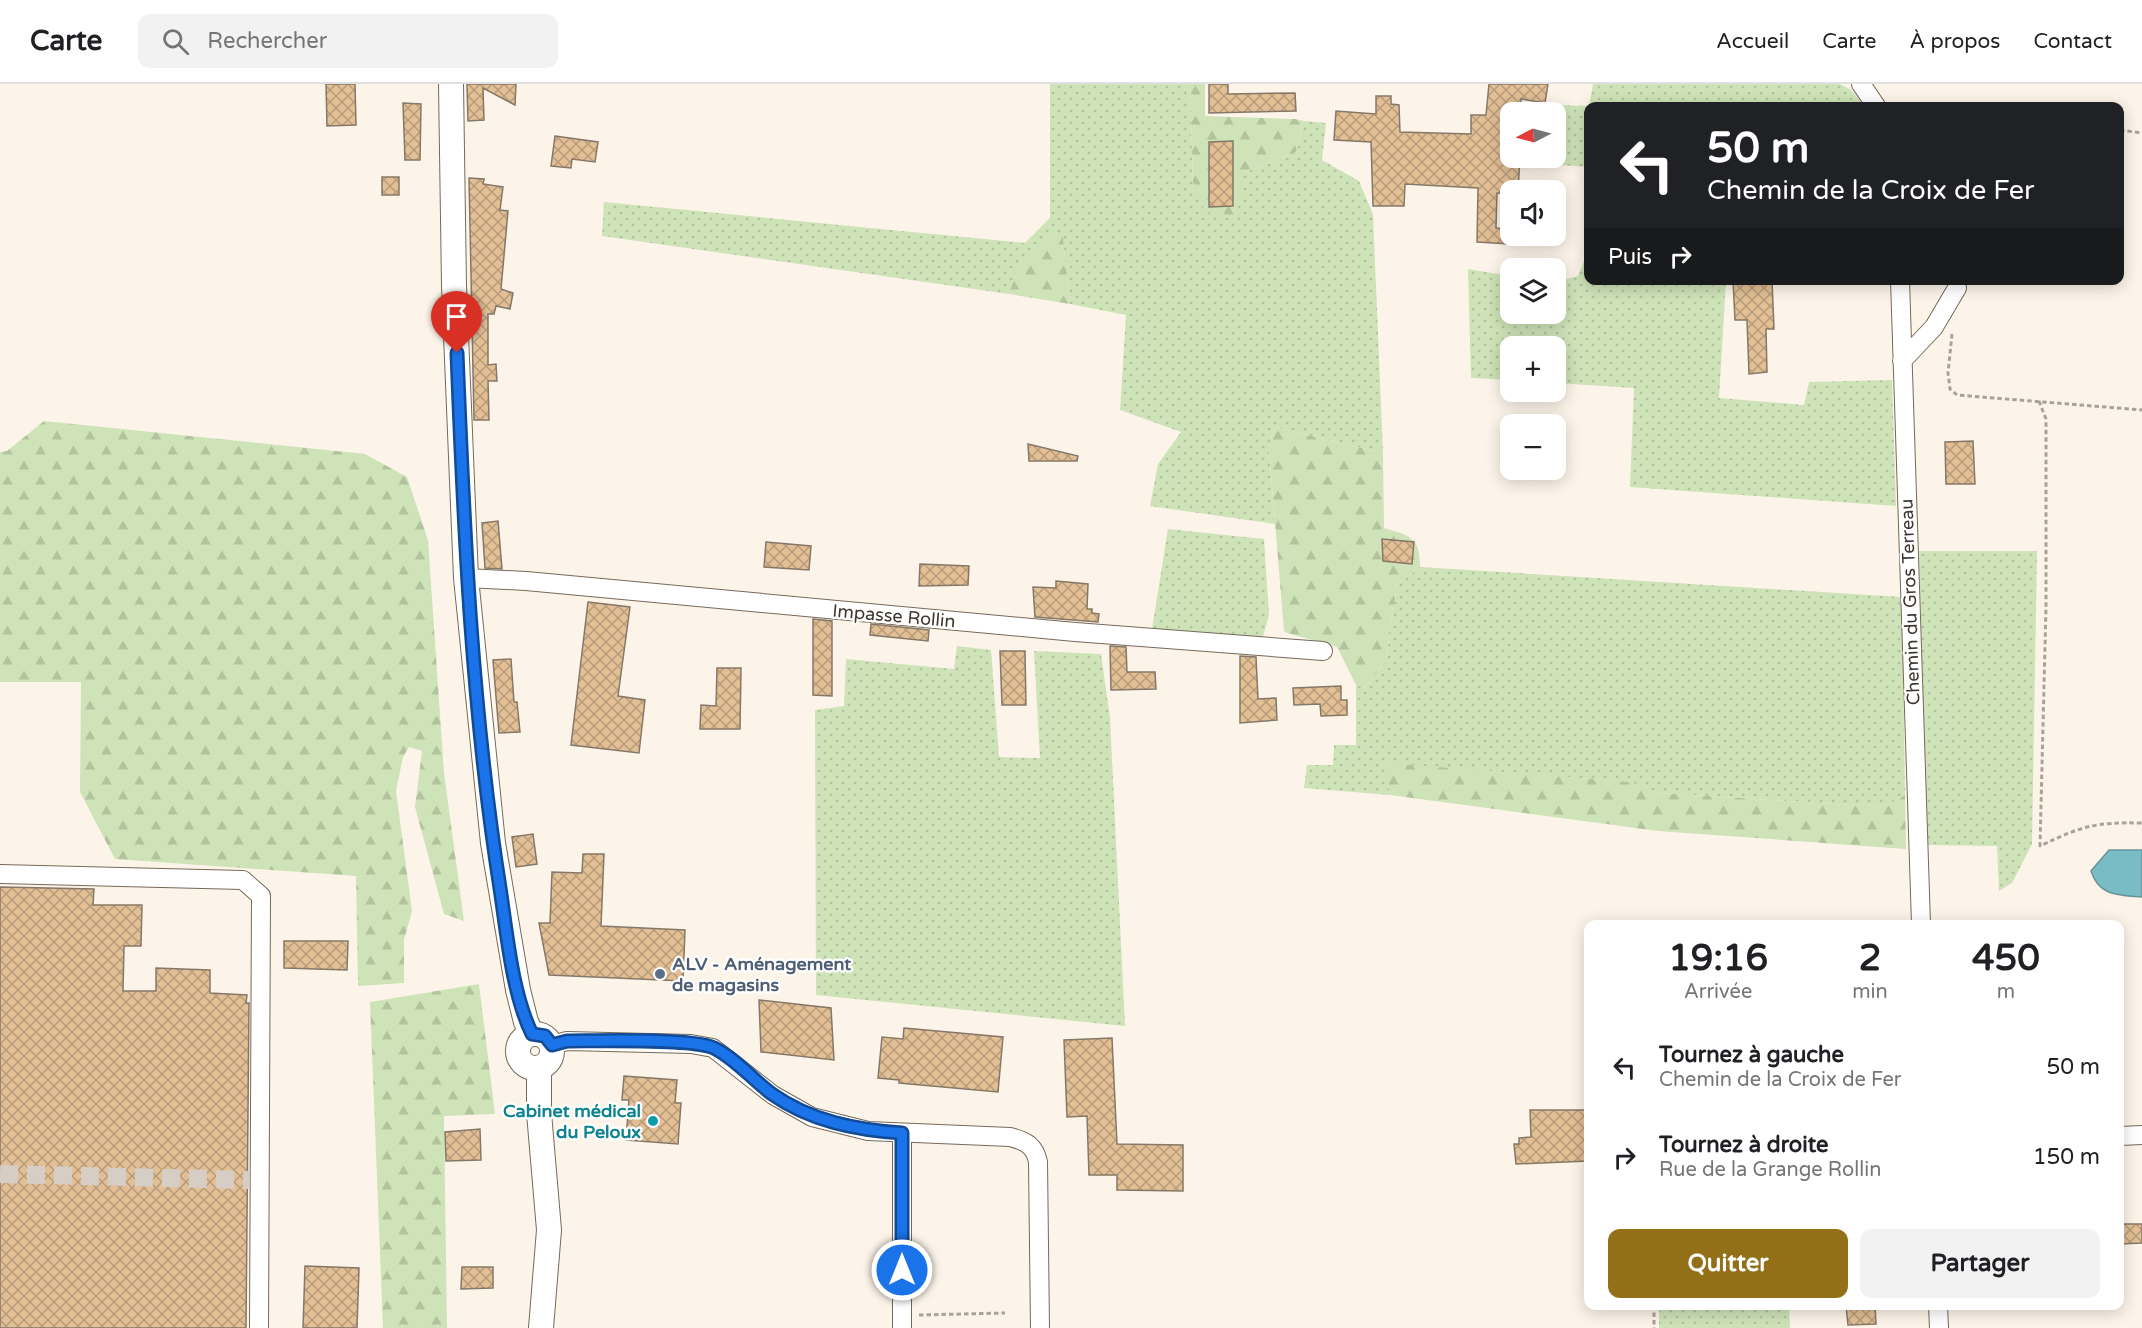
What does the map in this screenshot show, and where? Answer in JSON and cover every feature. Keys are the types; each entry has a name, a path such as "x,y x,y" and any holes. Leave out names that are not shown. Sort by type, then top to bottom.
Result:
{"main road":[{"path":"451,84 454,286 466,578 493,843 518,990 542,1040 521,1042 519,1055 526,1065 539,1068 549,1230 541,1328"}],"street":[{"path":"1861,84 1873,102"},
{"name":"Chemin du Gros Terreau","path":"1900,285 1921,920"},
{"path":"1902,361 1934,327 1958,288"},
{"name":"Impasse Rollin","path":"466,578 526,581 1075,632 1323,651"},
{"path":"0,874 243,880 261,896 254,1181 259,1328"},
{"path":"542,1040 691,1044 713,1048 773,1095 812,1117 868,1131 1010,1137 1023,1140 1036,1150 1040,1328"},
{"path":"902,1133 902,1322"},
{"path":"2124,1136 2142,1135"},
{"path":"1938,1310 1939,1328"}],"path":[{"path":"2124,131 2142,133"},
{"path":"1952,332 1948,373 1950,389 1958,395 2142,410"},
{"path":"2039,401 2046,419 2046,608 2040,846 2078,829 2103,822 2142,823"},
{"path":"1654,1310 1654,1328"},
{"path":"902,1322 1005,1313"}],"green space":[{"path":"1050,84 1190,84 1193,182 1243,173 1296,152 1304,121 1326,123 1322,160 1359,181 1373,214 1383,453 1274,427 1269,448 1275,524 1150,506 1158,464 1181,432 1120,410 1126,315 1070,304 1063,239 1021,259 1009,294 602,236 604,202 1025,243 1050,218"},
{"path":"1190,84 1205,84 1205,116 1304,121 1296,152 1243,173 1237,216 1205,212 1193,182"},
{"path":"1593,84 1840,84 1851,90 1861,102 1590,102"},
{"path":"1566,105 1584,106 1584,167 1566,165"},
{"path":"1051,233 1063,238 1070,304 1009,294 1021,259"},
{"path":"1584,261 1584,285 1726,285 1719,398 1804,405 1809,382 1892,380 1896,506 1630,487 1634,388 1566,384 1566,336 1500,336 1500,379 1471,378 1468,269 1500,274 1500,324 1566,324 1566,279 1578,276"},
{"path":"44,421 365,454 407,477 428,540 444,773 464,921 444,914 415,807 422,751 409,747 403,757 396,791 412,911 404,940 404,983 358,986 356,876 115,859 80,792 81,682 0,682 0,452 7,451"},
{"path":"1274,427 1383,453 1384,528 1412,539 1418,549 1420,567 1397,585 1386,660 1365,688 1356,685 1337,647 1284,632 1269,448"},
{"path":"1168,529 1264,539 1269,615 1262,640 1152,629"},
{"path":"1919,551 2037,551 2032,844 2012,883 1999,891 1997,846 1927,845"},
{"path":"1420,567 1902,597 1905,795 1884,807 1658,793 1630,782 1386,764 1390,795 1304,788 1307,765 1333,765 1334,745 1356,745 1356,685 1365,688 1386,660 1397,585"},
{"path":"957,646 991,650 999,757 1040,758 1034,651 1101,654 1110,718 1125,1026 816,995 815,710 844,706 846,659 954,669"},
{"path":"1385,763 1631,782 1658,793 1884,807 1905,795 1906,849 1658,831 1390,795"},
{"path":"479,984 495,1114 444,1116 447,1328 383,1328 370,1002"},
{"path":"1659,1310 1789,1310 1790,1328 1659,1328"}],"water":[{"path":"2109,850 2142,850 2142,897 2111,893 2099,886 2091,871"}],"building":[{"path":"326,84 355,84 356,125 327,126"},
{"path":"467,84 516,84 515,105 483,88 484,120 468,121"},
{"path":"1209,84 1228,84 1228,94 1295,93 1296,111 1209,113"},
{"path":"1489,84 1548,84 1545,102 1521,99 1521,102 1500,102 1500,168 1519,168 1519,180 1500,180 1500,193 1497,193 1496,228 1500,228 1500,243 1477,242 1478,188 1405,184 1404,206 1373,206 1371,142 1334,140 1336,111 1376,114 1376,96 1391,96 1391,104 1399,105 1400,132 1471,134 1471,115 1486,115"},
{"path":"403,103 421,104 420,160 405,160"},
{"path":"555,136 598,142 595,162 572,159 571,168 551,166"},
{"path":"1233,141 1233,206 1209,207 1209,142"},
{"path":"382,177 399,177 399,195 382,195"},
{"path":"469,178 484,179 483,184 503,187 500,210 508,211 501,289 513,293 510,309 496,306 494,314 488,314 488,365 496,364 497,381 488,381 489,420 474,420"},
{"path":"1733,285 1772,285 1774,329 1766,329 1767,372 1749,374 1747,320 1735,320"},
{"path":"1973,441 1975,484 1946,484 1945,442"},
{"path":"1028,444 1078,456 1077,461 1029,461"},
{"path":"498,521 502,569 485,568 482,523"},
{"path":"1382,539 1414,542 1412,564 1383,561"},
{"path":"766,542 811,546 809,570 764,567"},
{"path":"920,564 969,566 968,585 919,586"},
{"path":"1056,581 1088,584 1087,609 1092,609 1092,613 1099,614 1098,622 1035,617 1033,587 1056,588"},
{"path":"588,602 630,607 618,696 645,700 639,753 571,745"},
{"path":"813,619 832,621 832,696 813,695"},
{"path":"871,624 929,630 928,641 870,635"},
{"path":"1110,646 1126,647 1127,672 1155,672 1156,689 1111,690"},
{"path":"1000,651 1025,651 1026,705 1002,705"},
{"path":"1240,656 1256,657 1258,699 1276,698 1277,720 1240,723"},
{"path":"511,659 514,702 517,702 520,732 499,733 493,660"},
{"path":"717,668 741,668 740,729 700,729 701,705 716,706"},
{"path":"1341,686 1341,700 1347,700 1347,715 1321,716 1320,704 1294,705 1293,688"},
{"path":"533,834 537,864 516,867 512,837"},
{"path":"583,854 604,854 601,926 685,930 683,981 549,975 539,923 550,923 552,872 582,873"},
{"path":"0,887 94,889 93,905 142,905 141,946 124,946 123,991 156,991 156,968 210,970 210,993 247,995 246,1003 249,1003 246,1328 0,1328"},
{"path":"284,941 348,941 347,970 284,968"},
{"path":"759,1000 831,1008 834,1060 761,1052"},
{"path":"904,1028 1003,1037 998,1092 899,1083 899,1080 878,1078 882,1037 903,1039"},
{"path":"1112,1038 1117,1144 1183,1145 1183,1191 1117,1190 1117,1175 1089,1175 1087,1116 1067,1117 1064,1040"},
{"name":"Cabinet médical du Peloux","path":"624,1076 677,1080 675,1103 681,1103 678,1144 626,1140 629,1100 622,1100"},
{"path":"1530,1110 1584,1110 1584,1161 1516,1164 1514,1144 1519,1144 1519,1138 1531,1137"},
{"path":"480,1129 481,1160 446,1161 445,1132"},
{"path":"2124,1224 2142,1224 2142,1243 2124,1244"},
{"path":"305,1266 359,1268 357,1328 303,1328"},
{"path":"462,1267 493,1267 493,1288 461,1289"},
{"path":"1846,1310 1875,1310 1876,1324 1848,1325"}],"tunnel":[{"path":"0,1174 249,1180"}],"place":[{"name":"ALV - Aménagement de magasins","path":"660,974"},
{"name":"Cabinet médical du Peloux","path":"653,1121"}],"route":[{"path":"457,353 466,578 477,697 493,843 518,990 526,1022 532,1034 545,1036 552,1045 567,1041 691,1044 713,1048 773,1095 812,1117 868,1131 902,1133 902,1270"}]}
